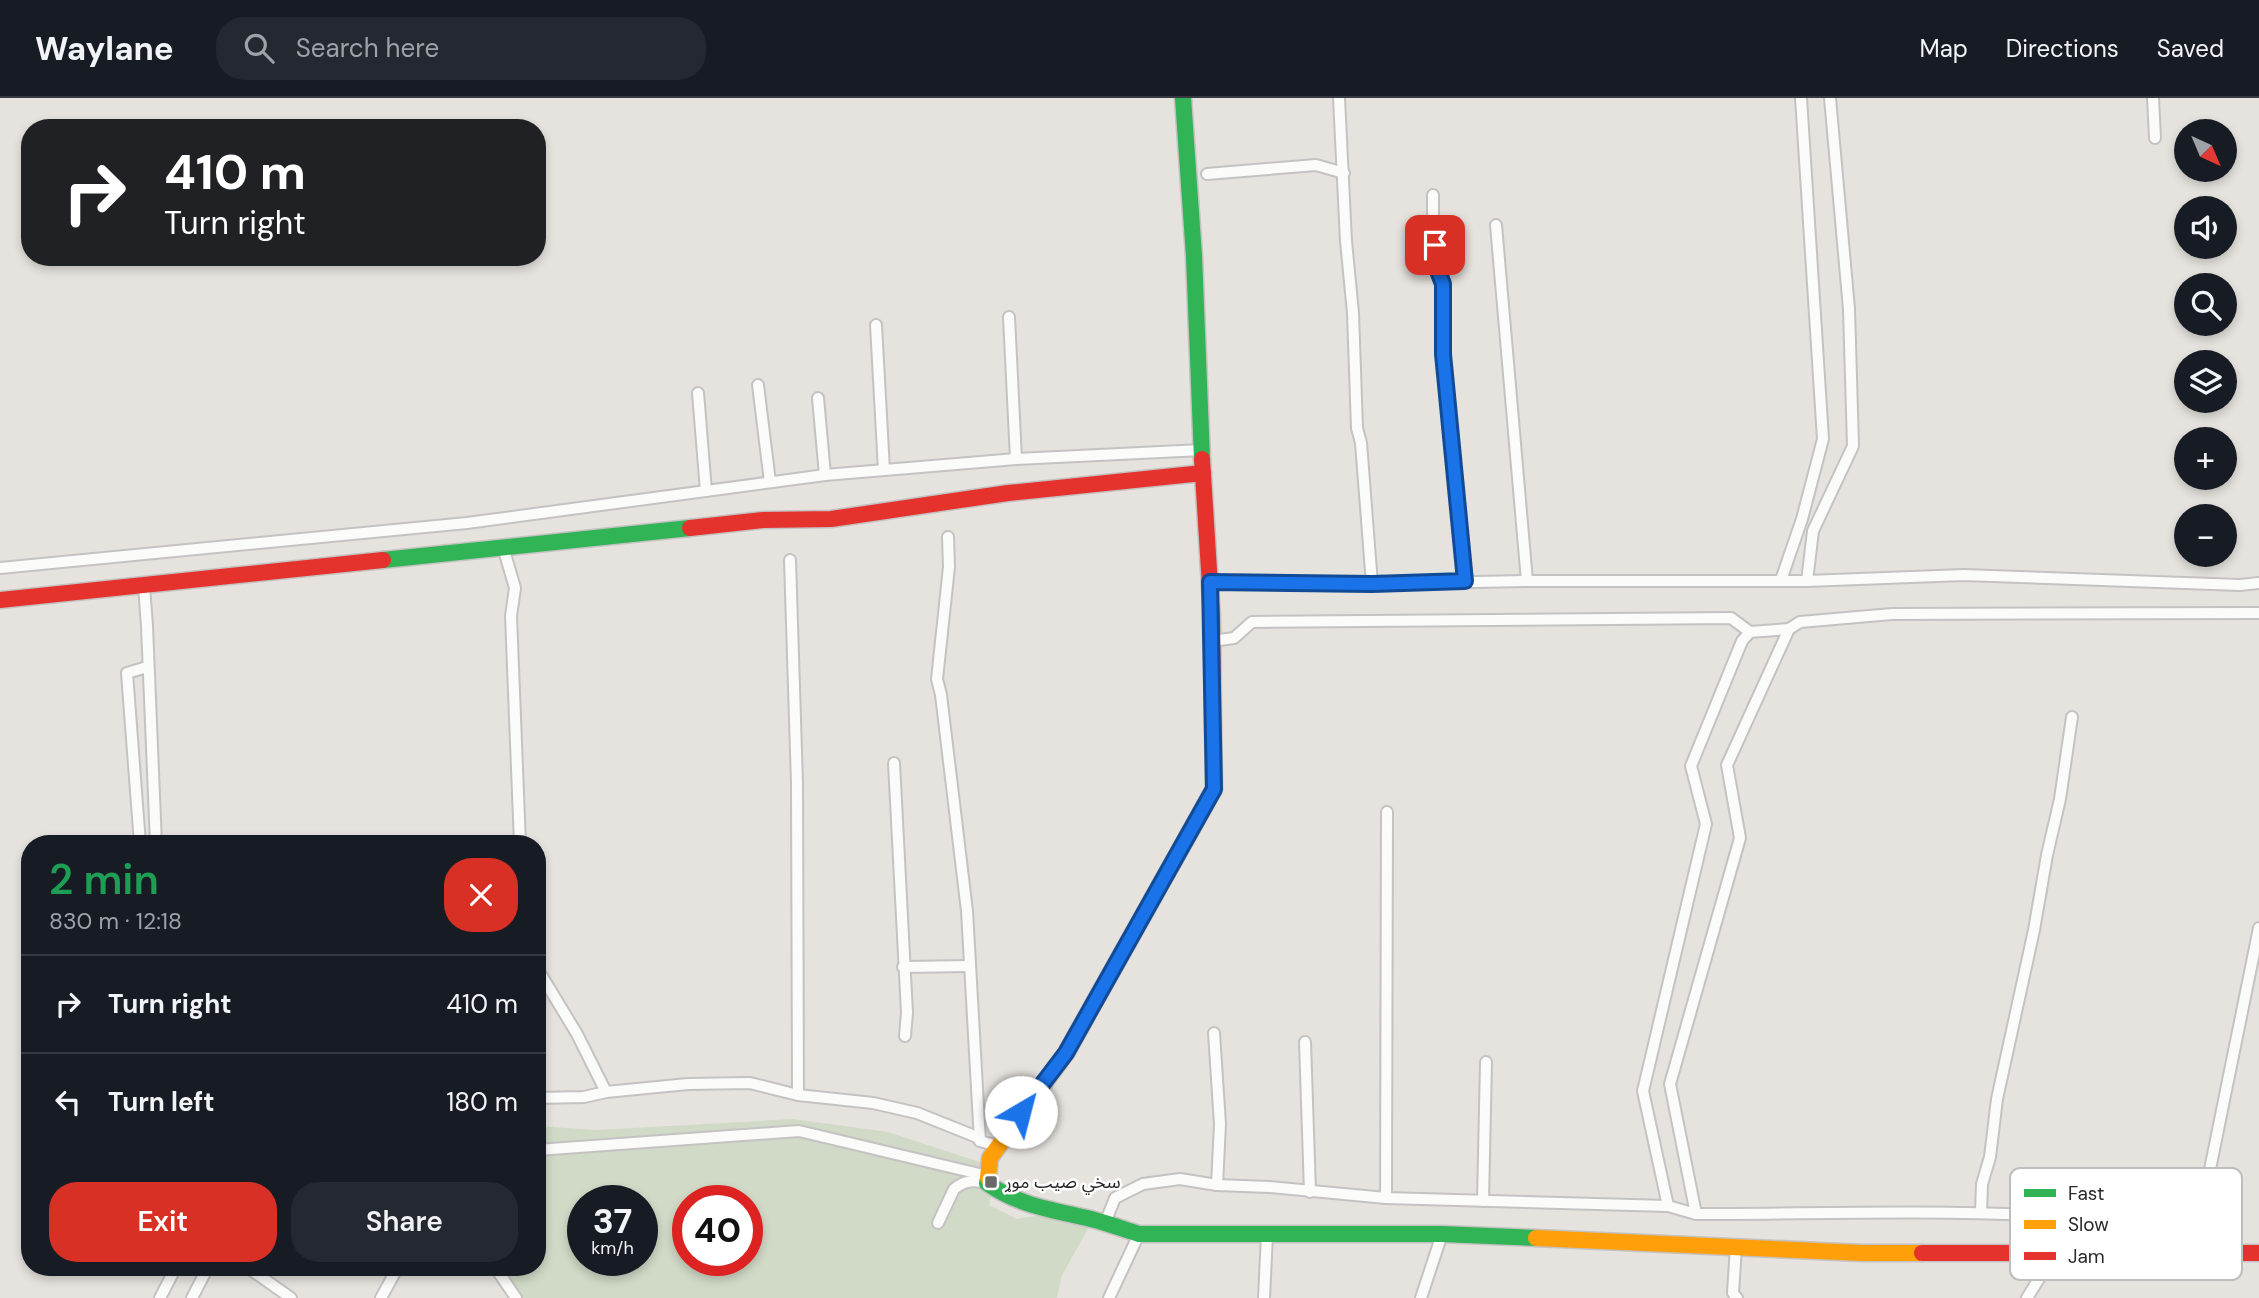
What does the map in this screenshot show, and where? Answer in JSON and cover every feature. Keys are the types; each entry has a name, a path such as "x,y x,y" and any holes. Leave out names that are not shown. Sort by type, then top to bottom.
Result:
{"street":[{"path":"987,1180 990,1158 1066,1053 1214,789 1210,582 1194,256 1183,98"},
{"path":"1339,98 1346,241 1353,313 1357,428 1361,443 1372,584"},
{"path":"1782,580 1802,519 1823,439 1801,98"},
{"path":"1807,581 1814,531 1853,446 1849,309 1830,98"},
{"path":"2153,98 2155,138"},
{"path":"1208,174 1317,164 1344,173"},
{"path":"1433,195 1438,271 1443,284 1443,354 1465,581"},
{"path":"1496,225 1527,581"},
{"path":"1009,317 1016,459"},
{"path":"876,325 884,470"},
{"path":"758,386 770,482"},
{"path":"698,393 706,491"},
{"path":"818,398 825,475"},
{"path":"0,568 467,523 825,475 1016,459 1202,450"},
{"path":"0,600 763,520 784,522 859,516 944,502 1203,473"},
{"path":"948,537 949,567 937,679 943,706 967,911 980,1141"},
{"path":"503,547 515,588 511,616 520,835"},
{"path":"790,560 797,783 798,1095"},
{"path":"1210,582 1372,584 1465,581 1807,581 1964,575 2259,583"},
{"path":"144,586 156,835"},
{"path":"1212,641 1234,638 1252,622 1731,618 1750,632 1789,629 1800,622 1892,614 2259,613"},
{"path":"1696,1214 1670,1084 1740,838 1727,765 1789,629"},
{"path":"1668,1206 1643,1091 1706,824 1691,766 1742,641 1750,632"},
{"path":"139,835 127,673 147,667"},
{"path":"1981,1213 1982,1184 1990,1157 1997,1099 2060,799 2072,717"},
{"path":"894,763 907,1013 905,1036"},
{"path":"1386,1198 1387,812"},
{"path":"2210,1168 2259,928"},
{"path":"904,967 970,966"},
{"path":"546,982 578,1034 606,1092"},
{"path":"1214,1033 1220,1124 1217,1185"},
{"path":"1305,1042 1310,1192"},
{"path":"1483,1201 1486,1062"},
{"path":"546,1098 584,1097 606,1092 688,1084 750,1083 798,1095 864,1101 917,1113 977,1137 980,1141 998,1146"},
{"path":"546,1149 799,1131 987,1180 1001,1195 1018,1202 1139,1234 1442,1234 1862,1253 2010,1253"},
{"path":"1105,1223 1115,1198 1143,1184 1180,1179 1217,1185 1386,1198 1668,1206 1696,1214 2010,1214"},
{"path":"938,1223 954,1189 975,1180 987,1180"},
{"path":"1110,1298 1139,1234"},
{"path":"1422,1298 1442,1234"},
{"path":"1264,1298 1267,1235"},
{"path":"1736,1246 1733,1293 1737,1298"},
{"path":"160,1298 171,1276"},
{"path":"192,1298 203,1276"},
{"path":"260,1276 291,1298"},
{"path":"381,1298 393,1276"},
{"path":"501,1276 516,1298"},
{"path":"2027,1298 2038,1280"}],"green space":[{"path":"793,1119 888,1132 998,1168 989,1205 1017,1219 1060,1212 1093,1220 1062,1275 1057,1298 510,1298 497,1276 546,1276 546,1127 597,1130"}],"traffic: fast":[{"path":"1183,98 1194,256 1202,459"},
{"path":"383,560 690,528"},
{"path":"988,1178 987,1183 1024,1202 1139,1234 1442,1234 1536,1238"}],"traffic: slow":[{"path":"988,1178 990,1158 1066,1053 1214,789 1213,723"},
{"path":"1536,1238 1862,1253 1922,1253"}],"traffic: jam":[{"path":"1202,459 1212,618 1213,723"},
{"path":"690,528 763,520 831,519 1008,493 1203,473"},
{"path":"0,600 383,560"},
{"path":"1922,1253 2010,1253"},
{"path":"2242,1253 2259,1253"}],"place":[{"name":"سخي صیب موړ","path":"991,1182"}],"route":[{"path":"1021,1112 1066,1053 1214,789 1210,582 1372,584 1465,581 1443,354 1443,284 1438,271 1435,245"}]}
